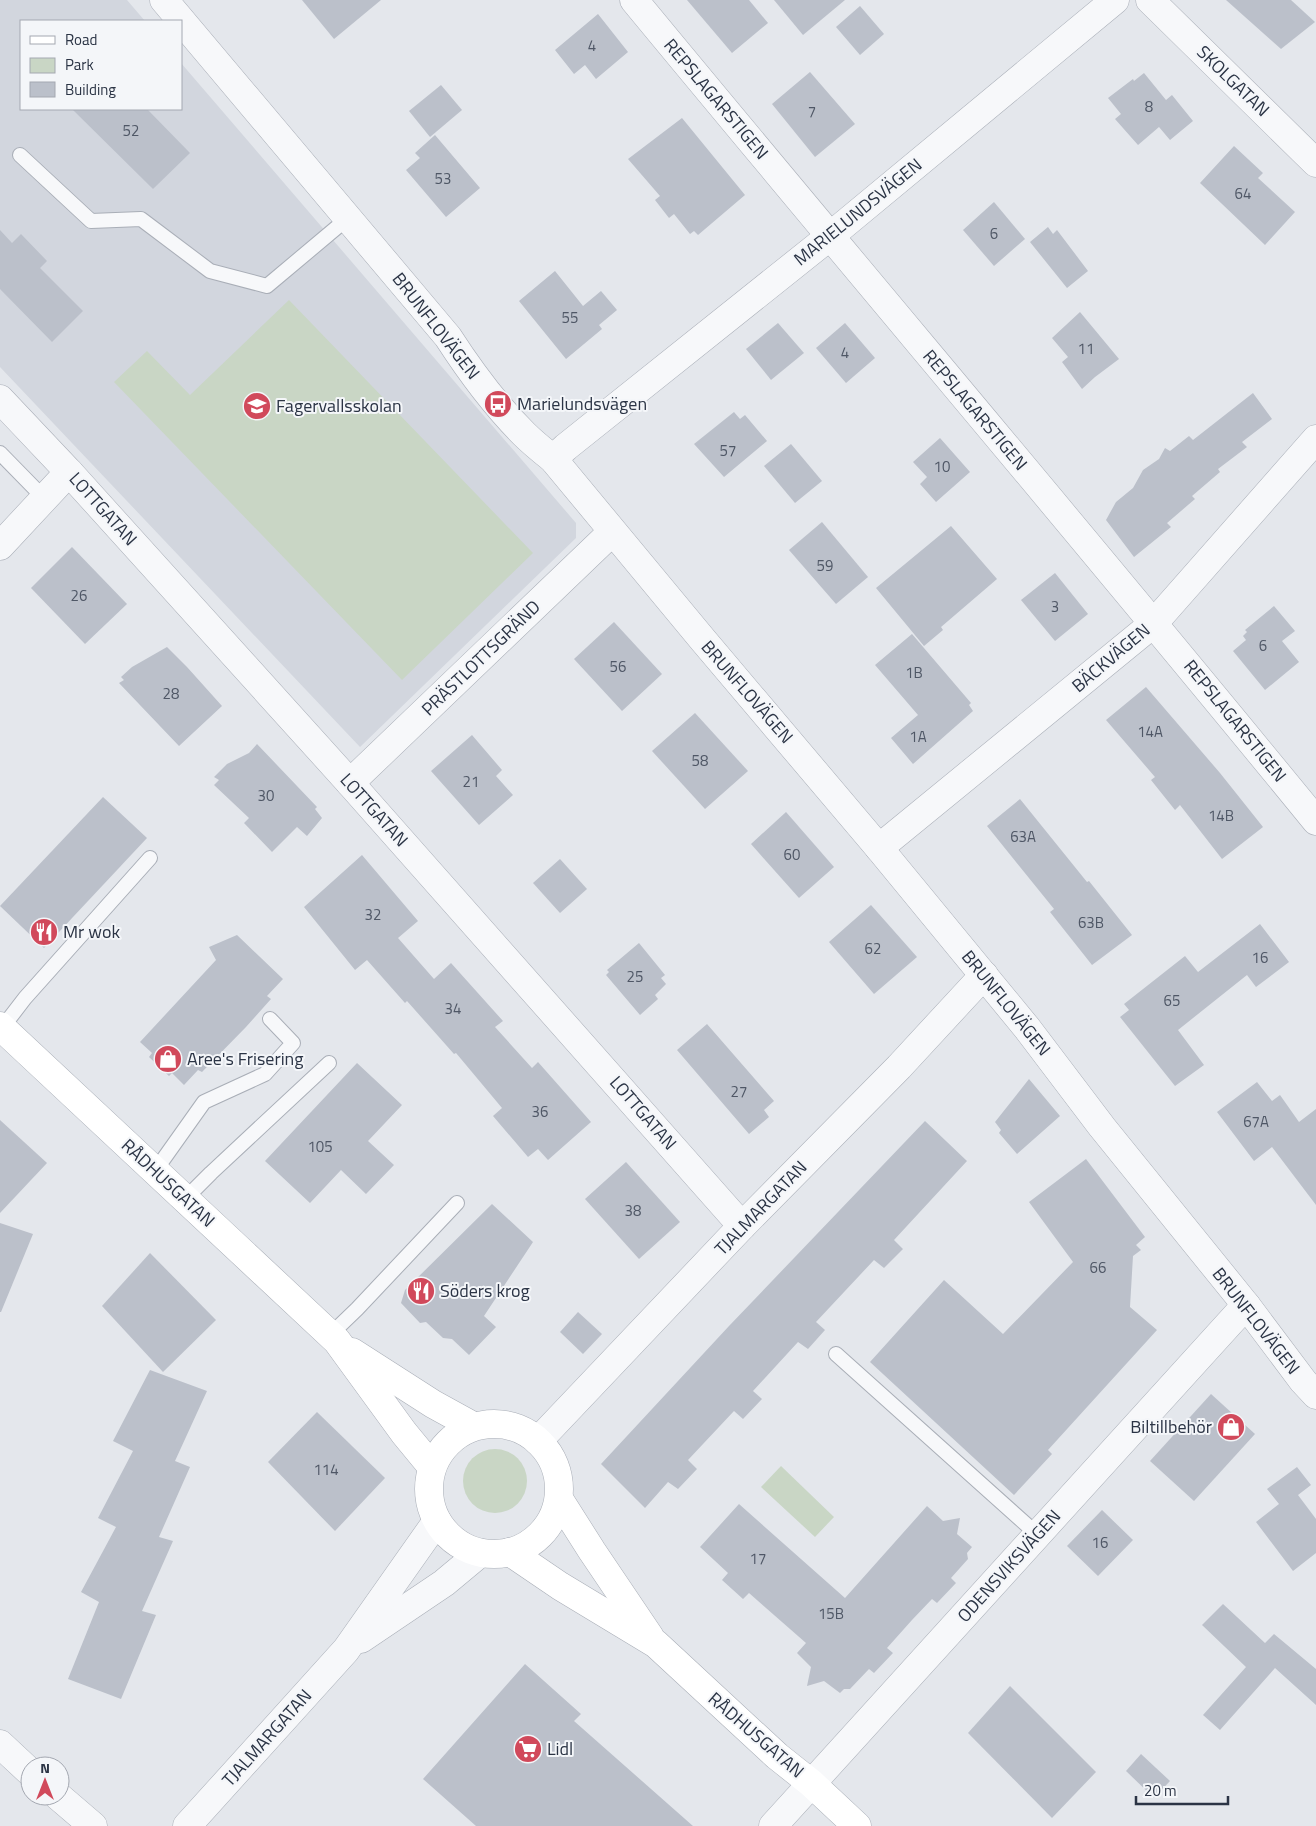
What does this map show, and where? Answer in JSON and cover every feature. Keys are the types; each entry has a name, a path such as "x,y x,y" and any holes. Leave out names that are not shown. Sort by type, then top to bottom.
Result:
{"main road":[{"name":"RÅDHUSGATAN","path":"1,1027 333,1338 433,1404 473,1426"},
{"name":"RÅDHUSGATAN","path":"333,1338 404,1433 432,1467"},
{"path":"495,1422 517,1426 538,1442 551,1455 559,1476 559,1498 554,1517 543,1532 528,1545 510,1552 495,1554 480,1552 463,1546 448,1535 437,1521 430,1503 428,1485 432,1467 441,1449 455,1435 473,1426 495,1422"},
{"name":"RÅDHUSGATAN","path":"559,1498 592,1552 656,1644"},
{"name":"RÅDHUSGATAN","path":"510,1552 560,1586 656,1644 777,1756 811,1783 857,1826"}],"street":[{"name":"BRUNFLOVÄGEN","path":"164,0 181,20"},
{"name":"REPSLAGARSTIGEN","path":"634,0 829,237 1154,623 1316,820"},
{"name":"MARIELUNDSVÄGEN","path":"553,459 829,237 1115,0"},
{"name":"SKOLGATAN","path":"1150,0 1316,163"},
{"name":"BRUNFLOVÄGEN","path":"182,21 448,337 469,369 498,404 524,434 553,459 612,532 984,975 1108,1134 1246,1305 1303,1381 1316,1395"},
{"name":"LOTTGATAN","path":"0,399 69,472 350,783 742,1226"},
{"name":"BÄCKVÄGEN","path":"879,848 1154,623 1316,439"},
{"path":"0,546 69,472"},
{"name":"PRÄSTLOTTSGRÄND","path":"350,783 612,532"},
{"name":"TJALMARGATAN","path":"538,1442 742,1226 899,1067 984,975"},
{"name":"ODENSVIKSVÄGEN","path":"773,1826 1246,1305"},
{"name":"TJALMARGATAN","path":"187,1826 346,1650 437,1521"},
{"name":"TJALMARGATAN","path":"346,1650 444,1583 480,1552"},
{"path":"0,1744 20,1763"},
{"path":"70,1806 93,1826"}],"lane":[{"path":"20,155 91,221 141,219 210,271 267,286 348,218"},
{"path":"0,453 44,498"},
{"path":"1,1027 150,858"},
{"path":"155,1170 204,1102 265,1074 293,1042 270,1019"},
{"path":"185,1199 329,1063"},
{"path":"333,1338 357,1309 457,1203"},
{"path":"836,1354 1038,1534"}],"shaded area":[{"name":"Fagervallsskolan","path":"0,0 127,0 144,20 20,20 20,110 182,110 182,64 576,523 576,538 360,747 0,367"}],"green space":[{"path":"289,300 533,553 402,680 114,382 147,351 190,395"},
{"path":"495,1449 507,1451 518,1458 525,1469 527,1481 525,1493 518,1504 507,1511 495,1513 483,1511 472,1504 465,1493 463,1481 465,1469 472,1458 483,1451"},
{"path":"781,1466 834,1517 815,1537 761,1487"}],"building":[{"path":"302,0 381,0 334,39"},
{"path":"687,0 749,0 768,23 732,53"},
{"path":"774,0 845,0 803,35"},
{"path":"1226,0 1291,0 1315,22 1281,49"},
{"path":"860,6 884,34 860,55 836,27"},
{"path":"598,14 628,52 596,79 585,65 574,74 555,50"},
{"path":"810,72 855,124 815,157 772,104"},
{"path":"1144,73 1166,100 1172,95 1193,121 1170,140 1159,127 1138,145 1115,119 1121,114 1108,98"},
{"path":"441,85 462,110 430,137 409,111"},
{"path":"73,110 148,110 190,153 153,189"},
{"path":"682,118 745,195 698,235 694,231 690,234 674,214 669,218 655,200 660,196 628,159"},
{"path":"435,135 480,188 446,217 406,170 420,158 415,153"},
{"path":"1234,146 1263,173 1258,178 1295,212 1265,245 1200,183"},
{"path":"994,202 1025,239 994,266 963,230"},
{"path":"1048,227 1053,234 1057,230 1088,271 1067,288 1030,242"},
{"path":"0,230 12,243 21,234 47,261 40,268 83,311 52,342 0,289"},
{"path":"555,271 583,306 601,291 617,310 599,325 602,329 566,359 519,301"},
{"path":"1080,312 1119,359 1082,389 1062,362 1068,357 1052,338"},
{"path":"778,323 804,353 771,380 746,349"},
{"path":"845,323 875,358 846,383 816,348"},
{"path":"1253,393 1272,419 1242,442 1247,447 1218,469 1220,472 1192,496 1195,499 1167,523 1171,527 1134,557 1106,520 1116,502 1133,488 1143,470 1159,459 1165,448 1170,451 1189,436 1193,440"},
{"path":"734,412 740,419 745,415 767,441 724,477 694,444"},
{"path":"940,438 970,472 936,502 920,484 927,477 913,462"},
{"path":"791,444 822,481 795,503 764,466"},
{"path":"822,522 868,577 836,604 789,550"},
{"path":"951,526 997,579 941,627 943,630 924,646 876,588"},
{"path":"72,547 127,604 85,644 31,588"},
{"path":"1055,573 1088,614 1055,641 1021,600"},
{"path":"1274,606 1295,631 1282,641 1299,662 1265,690 1233,651 1246,640 1243,636 1247,632 1245,630"},
{"path":"614,622 662,674 622,711 574,659"},
{"path":"912,634 971,703 969,705 973,711 913,764 891,738 918,715 875,665"},
{"path":"167,647 222,706 179,746 119,683 124,680 121,677 132,667"},
{"path":"1146,687 1220,773 1263,827 1222,859 1180,805 1175,810 1151,780 1155,777 1106,720"},
{"path":"695,713 748,771 705,809 652,751"},
{"path":"472,735 502,770 496,776 513,795 479,825 431,771"},
{"path":"257,744 317,807 315,809 322,818 307,836 297,827 272,852 244,823 249,818 214,785 219,780 214,777 227,764 249,753"},
{"path":"103,797 147,838 44,948 0,906"},
{"path":"1020,799 1132,935 1092,965 1050,912 1054,909 987,826"},
{"path":"786,812 834,867 799,898 751,844"},
{"path":"362,855 418,921 398,938 434,979 451,963 503,1021 495,1027 532,1068 538,1062 591,1122 548,1160 538,1149 528,1157 493,1116 502,1108 456,1053 454,1054 407,1001 405,1003 367,960 355,970 304,907"},
{"path":"560,859 587,889 560,913 533,883"},
{"path":"871,905 917,957 874,994 829,942"},
{"path":"1260,924 1289,962 1256,987 1247,975 1178,1030 1204,1065 1175,1086 1120,1017 1129,1010 1124,1004 1185,956 1198,972"},
{"path":"237,935 283,979 267,996 271,999 246,1027 202,1072 198,1070 184,1085 172,1073 169,1076 149,1057 152,1053 140,1042 216,960 209,947"},
{"path":"639,943 665,975 661,978 666,984 655,995 658,999 640,1015 606,975 609,972 607,970"},
{"path":"707,1024 774,1101 764,1110 769,1117 749,1134 677,1050"},
{"path":"357,1063 402,1105 368,1141 394,1165 366,1194 341,1170 310,1203 265,1161"},
{"path":"1029,1079 1060,1116 1017,1154 999,1133 1001,1130 995,1122"},
{"path":"1257,1082 1272,1101 1280,1095 1299,1122 1316,1109 1316,1205 1272,1147 1254,1161 1217,1112"},
{"path":"0,1120 47,1163 0,1213"},
{"path":"925,1121 967,1161 894,1240 903,1249 884,1268 874,1260 816,1322 825,1330 808,1349 798,1342 753,1391 762,1399 743,1419 734,1411 688,1460 697,1469 678,1489 668,1482 645,1508 601,1464 729,1326"},
{"path":"1086,1159 1145,1237 1136,1245 1141,1250 1133,1256 1130,1307 1157,1330 1048,1450 1052,1454 1014,1495 870,1362 944,1280 1003,1334 1073,1262 1029,1202"},
{"path":"626,1162 680,1222 639,1259 585,1199"},
{"path":"492,1204 533,1242 484,1316 496,1327 469,1355 452,1339 443,1338 426,1322 420,1323 401,1303 405,1290"},
{"path":"0,1223 33,1234 1,1312 0,1312"},
{"path":"150,1253 216,1320 163,1372 102,1306"},
{"path":"578,1312 602,1334 583,1354 560,1332"},
{"path":"150,1370 207,1391 175,1461 190,1467 159,1537 173,1541 142,1611 156,1615 121,1699 68,1679 99,1602 81,1592 116,1527 98,1518 133,1451 113,1441"},
{"path":"1211,1394 1255,1434 1194,1501 1150,1461"},
{"path":"317,1412 385,1478 335,1531 268,1462"},
{"path":"1297,1467 1311,1485 1298,1495 1316,1519 1316,1553 1293,1571 1256,1522 1279,1504 1267,1489"},
{"path":"739,1504 845,1598 927,1506 943,1521 960,1518 957,1534 972,1547 967,1553 968,1559 951,1578 956,1583 937,1603 932,1599 912,1620 887,1648 893,1653 874,1673 869,1669 850,1689 844,1689 840,1693 824,1681 807,1686 811,1667 797,1653 806,1643 749,1593 743,1599 722,1580 728,1573 700,1547"},
{"path":"1102,1510 1133,1540 1098,1576 1067,1546"},
{"path":"1223,1604 1265,1643 1274,1634 1316,1669 1316,1705 1275,1668 1220,1730 1203,1715 1246,1667 1202,1625"},
{"name":"Lidl","path":"525,1664 581,1714 574,1721 693,1826 476,1826 423,1779"},
{"path":"1010,1686 1096,1772 1052,1818 968,1733"},
{"path":"1141,1754 1170,1781 1154,1798 1126,1771"}],"place":[{"name":"Marielundsvägen","path":"498,404"},
{"name":"Fagervallsskolan","path":"257,406"},
{"name":"Mr wok","path":"44,932"},
{"name":"Aree's Frisering","path":"168,1059"},
{"name":"Söders krog","path":"421,1291"},
{"name":"Biltillbehör","path":"1231,1427"},
{"name":"Lidl","path":"528,1749"}]}
